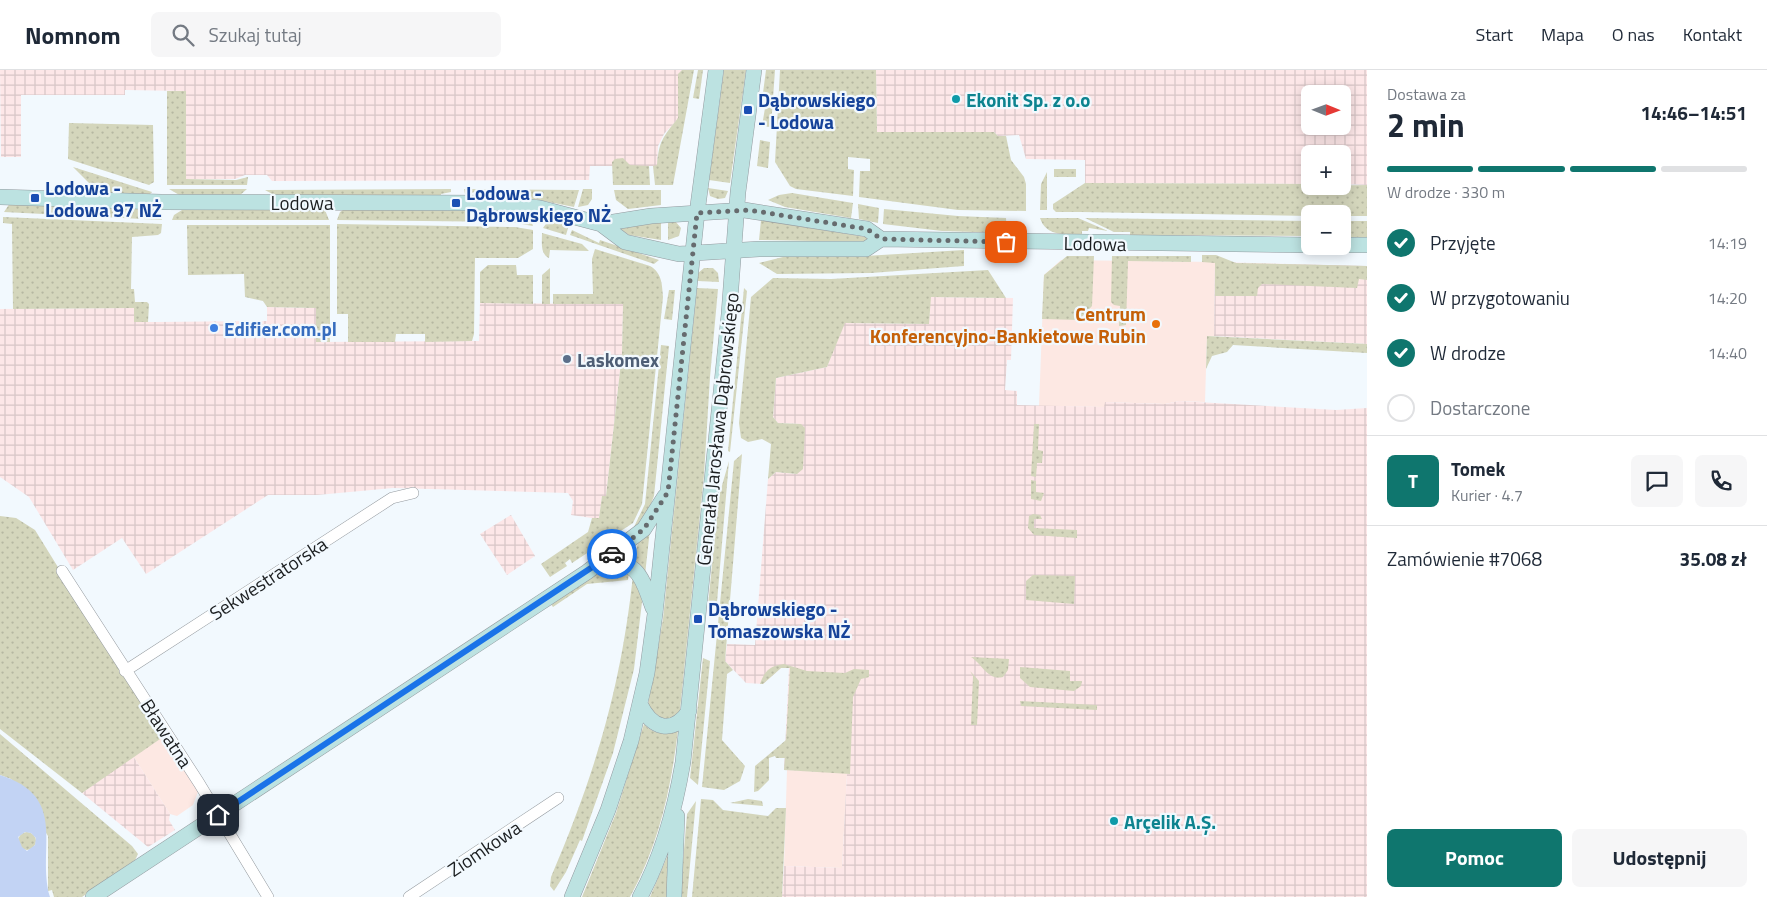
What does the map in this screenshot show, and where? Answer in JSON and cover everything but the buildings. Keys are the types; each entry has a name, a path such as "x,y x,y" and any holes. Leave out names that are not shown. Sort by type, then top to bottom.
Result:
{"street":[{"path":"572,897 618,782 640,704 655,614 692,253 716,70"},
{"name":"Generała Jarosława Dąbrowskiego","path":"674,897 678,789 689,711 729,314 736,210 754,70"},
{"name":"Lodowa","path":"0,197 161,202 498,203 540,208 601,224 625,242 672,253 866,249 881,239 1301,245"},
{"name":"Lodowa","path":"601,224 651,216 736,210 758,211 867,229 881,239"},
{"path":"1351,245 1367,245"},
{"path":"94,897 587,572 644,529 668,492"},
{"name":"Sekwestratorska","path":"125,671 392,498 414,493"},
{"path":"587,572 612,563 634,568 644,581 655,614"},
{"name":"Bławatna","path":"62,571 218,815 268,897"},
{"path":"640,704 650,721 660,726 675,724 689,711"},
{"name":"Generała Jarosława Dąbrowskiego","path":"640,897 659,855 678,789"},
{"name":"Ziomkowa","path":"409,897 558,798"}],"shaded area":[{"path":"0,70 682,70 678,75 678,119 664,134 658,146 657,166 590,166 589,180 272,181 267,175 245,175 235,179 186,179 186,91 125,90 125,95 21,95 21,157 1,157"},
{"path":"876,70 1367,70 1367,185 1351,184 1351,145 1301,145 1301,184 1085,183 1085,160 1026,159 1019,135 998,136 994,132 877,132"},
{"path":"1061,260 1215,262 1214,336 1207,336 1205,402 1179,401 1165,404 1105,402 1105,407 1039,406 1044,275"},
{"path":"1215,262 1367,266 1367,344 1214,336"},
{"path":"930,297 1013,298 1011,360 1007,360 1005,390 1017,391 1017,405 1104,407 1105,402 1165,404 1179,401 1336,410 1367,408 1367,897 782,897 784,866 842,868 847,773 784,770 789,668 781,668 763,684 746,683 725,661 727,644 755,645 768,479 776,472 797,474 801,424 778,423 773,417 776,378 827,367 844,323 929,324"},
{"path":"480,303 623,304 622,353 606,496 602,496 599,519 571,515 573,501 568,493 393,488 317,495 268,495 146,574 122,538 73,570 29,497 0,477 0,309 134,308 135,322 158,322 267,321 267,307 316,308 317,342 479,341"},
{"path":"511,515 535,556 507,575 480,534"},
{"path":"163,737 198,792 193,805 177,816 170,814 133,756"},
{"path":"133,756 170,814 169,820 175,830 148,847 82,793"},
{"path":"787,770 847,773 842,868 784,866"}],"green space":[{"path":"682,70 694,70 673,185 655,185 653,166 657,165 659,150 663,140 678,118 678,74"},
{"path":"698,70 703,70 699,99 693,98"},
{"path":"724,70 746,70 730,183 709,180"},
{"path":"766,70 775,70 771,127 762,126 765,108 761,108"},
{"path":"780,70 876,70 877,132 994,132 998,136 1006,136 1011,160 1024,177 1026,184 1026,211 958,210 859,197 860,171 870,171 870,159 848,157 848,169 854,170 853,196 796,189 790,186 775,162"},
{"path":"167,91 186,91 186,179 236,180 248,177 247,185 167,185"},
{"path":"69,123 153,125 154,182 149,185 68,159"},
{"path":"760,140 770,142 768,168 757,166"},
{"path":"623,158 630,165 649,166 650,185 613,185 612,162 615,159"},
{"path":"73,167 152,192 149,195 100,194"},
{"path":"1054,169 1076,169 1076,177 1054,177"},
{"path":"1047,172 1047,210 1040,210 1041,184"},
{"path":"1085,183 1301,184 1301,195 1351,195 1351,185 1367,185 1367,216 1351,216 1351,205 1301,205 1301,216 1056,212 1053,209 1053,204"},
{"path":"708,188 728,191 725,198 718,199 710,196"},
{"path":"169,189 247,189 239,196 181,196"},
{"path":"451,189 451,192 441,194 441,196 274,195 265,190"},
{"path":"464,189 579,190 574,207 534,199 475,195 475,192 465,194"},
{"path":"583,189 592,189 592,199 588,205 578,207"},
{"path":"614,190 661,190 661,205 628,209 616,200"},
{"path":"792,193 853,203 851,218 785,207 768,200 779,195"},
{"path":"10,203 149,209 160,214 162,220 4,212"},
{"path":"858,204 879,208 878,223 859,219"},
{"path":"884,209 958,216 1006,218 1007,233 942,231 883,224"},
{"path":"182,210 325,210 329,220 172,220 174,215"},
{"path":"343,210 508,210 529,214 533,226 510,222 337,220 340,212"},
{"path":"3,217 162,224 161,233 158,235 132,237 131,289 134,289 135,302 147,302 149,304 148,322 134,322 134,308 13,309 12,224 3,223"},
{"path":"550,218 569,225 566,235 543,228"},
{"path":"1040,218 1078,218 1108,231 1089,228 1088,231 1082,231 1082,235 1057,233 1047,229"},
{"path":"1085,218 1301,221 1301,236 1130,235 1130,232 1114,232"},
{"path":"761,220 866,237 868,240 866,242 759,240"},
{"path":"661,221 661,240 629,235 619,228"},
{"path":"668,221 675,221 681,228 679,236 668,240"},
{"path":"1351,221 1367,221 1367,237 1351,237"},
{"path":"337,224 515,227 533,230 533,249 518,258 475,258 474,334 472,341 425,342 425,334 396,334 395,342 348,342 348,314 337,314"},
{"path":"187,225 330,225 330,342 316,342 316,308 267,307 263,301 245,297 244,274 188,275"},
{"path":"572,230 599,243 600,240 659,260 654,264 570,235"},
{"path":"542,233 582,244 589,251 550,250 549,258 543,251"},
{"path":"595,249 650,266 657,272 662,283 663,297 642,504 633,523 572,563 570,559 565,563 567,566 550,577 541,564 588,532 592,518 599,518 602,496 606,496 622,353 623,304 553,304 553,294 593,294 592,259"},
{"path":"964,250 964,266 871,273 777,274 759,263 783,257 865,256"},
{"path":"1202,255 1216,255 1236,263 1367,266 1367,280 1359,279 1357,288 1262,284 1258,288 1257,296 1215,296 1215,263 1202,262"},
{"path":"1067,256 1094,256 1092,306 1079,320 1042,319 1044,275"},
{"path":"1112,256 1191,256 1191,262 1128,261 1126,325 1119,326 1120,306 1114,305 1111,302"},
{"path":"488,265 516,265 517,275 533,275 533,304 480,303 480,272"},
{"path":"550,268 550,304 542,304 542,275"},
{"path":"704,268 713,268 718,273 719,282 698,281 698,273"},
{"path":"988,270 1006,298 931,297 929,324 845,323 827,367 776,378 773,417 778,423 801,424 805,428 803,469 797,474 776,472 768,479 771,444 762,439 748,442 741,438 739,423 751,297 773,278 831,279"},
{"path":"697,288 718,289 704,475 680,710 676,715 667,719 659,716 648,705 663,619"},
{"path":"744,288 747,291 730,452 728,451"},
{"path":"669,290 675,290 672,320 664,319"},
{"path":"1207,336 1367,344 1367,353 1233,345 1227,352 1212,356 1206,369"},
{"path":"661,345 669,346 654,496 645,519 633,529 645,504"},
{"path":"1034,424 1039,424 1038,450 1043,451 1042,463 1037,463 1036,477 1031,476"},
{"path":"742,454 725,661 733,670 727,674 722,740 745,766 740,781 724,790 702,787 734,461"},
{"path":"729,461 717,602 713,605 708,605 719,496"},
{"path":"1031,480 1036,481 1036,492 1044,493 1041,501 1031,499"},
{"path":"1033,514 1040,515 1042,519 1034,519 1034,528 1077,530 1077,538 1034,535 1028,528 1029,516"},
{"path":"0,516 16,518 35,530 163,737 82,793 0,729"},
{"path":"650,529 645,575 634,564 638,542"},
{"path":"611,569 629,572 628,580 587,584 553,607 550,603 593,576"},
{"path":"633,575 641,590 642,602 634,669 613,753 582,841 580,840 566,872 554,891 550,886 551,877 581,802 604,730 621,655"},
{"path":"1033,575 1075,576 1074,604 1026,600 1026,581"},
{"path":"971,657 1009,659 1008,670 1003,677 993,677"},
{"path":"703,658 710,661 698,785 690,778"},
{"path":"784,664 807,671 845,673 854,669 869,670 869,677 861,679 853,697 850,774 784,770 785,758 776,758 775,756 769,758 769,780 758,791 754,792 755,766 786,740 790,668 781,668 763,684 760,684 764,675 769,670"},
{"path":"1020,667 1070,671 1070,681 1082,681 1081,686 1074,691 1030,687 1020,678"},
{"path":"970,671 979,681 977,725 971,725 973,676"},
{"path":"1020,701 1097,705 1097,710 1021,706"},
{"path":"644,724 655,732 660,733 678,730 672,774 662,816 649,857 630,897 582,897 616,813"},
{"path":"0,734 132,846 138,854 135,860 82,897 54,897 52,890 48,891 48,836 11,779 0,775"},
{"path":"701,799 713,800 723,810 768,816 776,808 786,808 782,897 692,897"},
{"path":"748,799 762,801 763,806 730,803"},
{"path":"696,801 687,897 680,897 687,814"},
{"path":"27,832 33,835 36,841 33,847 27,850 21,847 18,841 21,835"},
{"path":"667,857 667,897 650,897"}],"water":[{"path":"0,775 22,785 35,797 43,811 46,826 47,879 50,897 0,897","holes":["25,832 31,833 36,838 35,845 27,851 22,847 18,837"]}],"way so far":[{"path":"612,554 644,529 668,492 697,213 736,210 758,211 867,229 881,239 1006,242"}],"place":[{"name":"Ekonit Sp. z o.o","path":"956,99"},
{"name":"Dąbrowskiego - Lodowa","path":"748,110"},
{"name":"Lodowa - Lodowa 97 NŻ","path":"35,198"},
{"name":"Lodowa - Dąbrowskiego NŻ","path":"456,203"},
{"name":"Centrum Konferencyjno-Bankietowe Rubin","path":"1156,324"},
{"name":"Edifier.com.pl","path":"214,328"},
{"name":"Laskomex","path":"567,359"},
{"name":"Dąbrowskiego - Tomaszowska NŻ","path":"698,619"},
{"name":"Arçelik A.Ş.","path":"1114,821"}],"route":[{"path":"218,815 612,554"}]}
